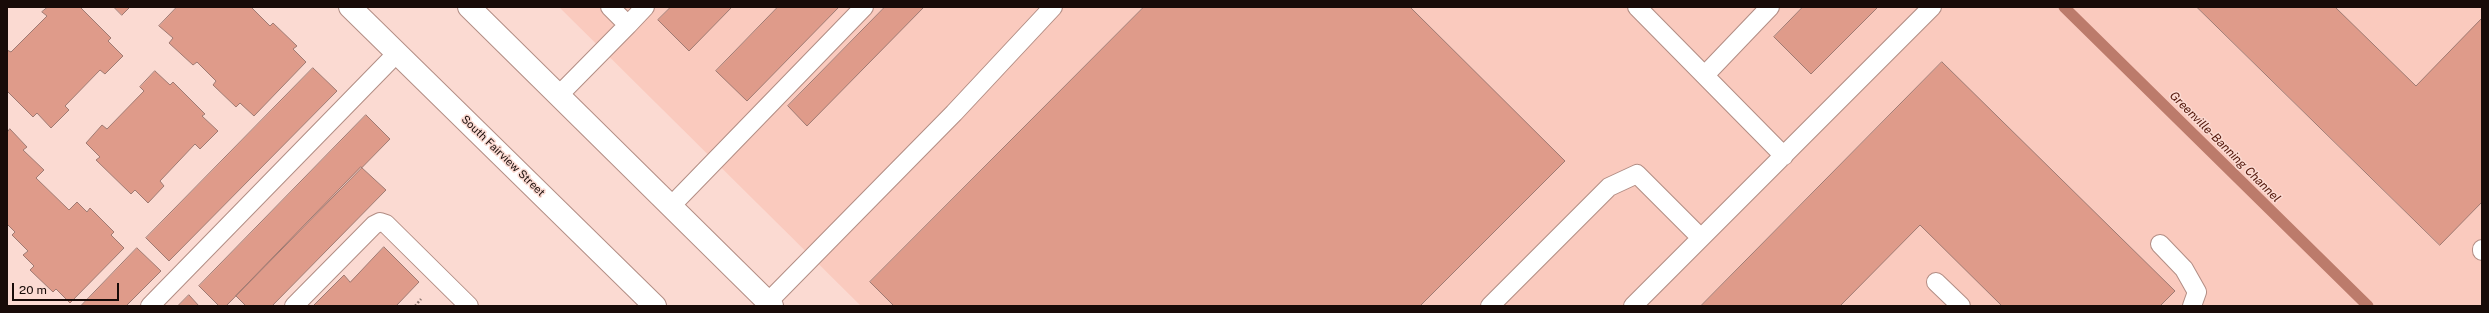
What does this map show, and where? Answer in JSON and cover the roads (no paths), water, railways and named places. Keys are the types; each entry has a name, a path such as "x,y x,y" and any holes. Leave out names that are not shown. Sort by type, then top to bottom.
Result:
{"main road":[{"name":"South Fairview Street","path":"350,7 655,306"},
{"path":"469,7 770,304"}],"lane":[{"path":"610,7 628,25"},
{"path":"558,96 645,7"},
{"path":"671,206 864,7"},
{"path":"770,304 954,113 1053,7"},
{"path":"1637,7 1784,156"},
{"path":"1632,306 1932,7"},
{"path":"1705,75 1768,8"},
{"path":"150,306 397,53"},
{"path":"1490,306 1609,187 1637,174 1701,238"},
{"path":"294,306 374,225 380,222 386,224 470,306"},
{"path":"2160,244 2184,269 2197,292 2192,306"},
{"path":"1936,282 1961,306"}],"waterway":[{"name":"Greenville-Banning Channel","path":"2064,7 2368,306"}]}
